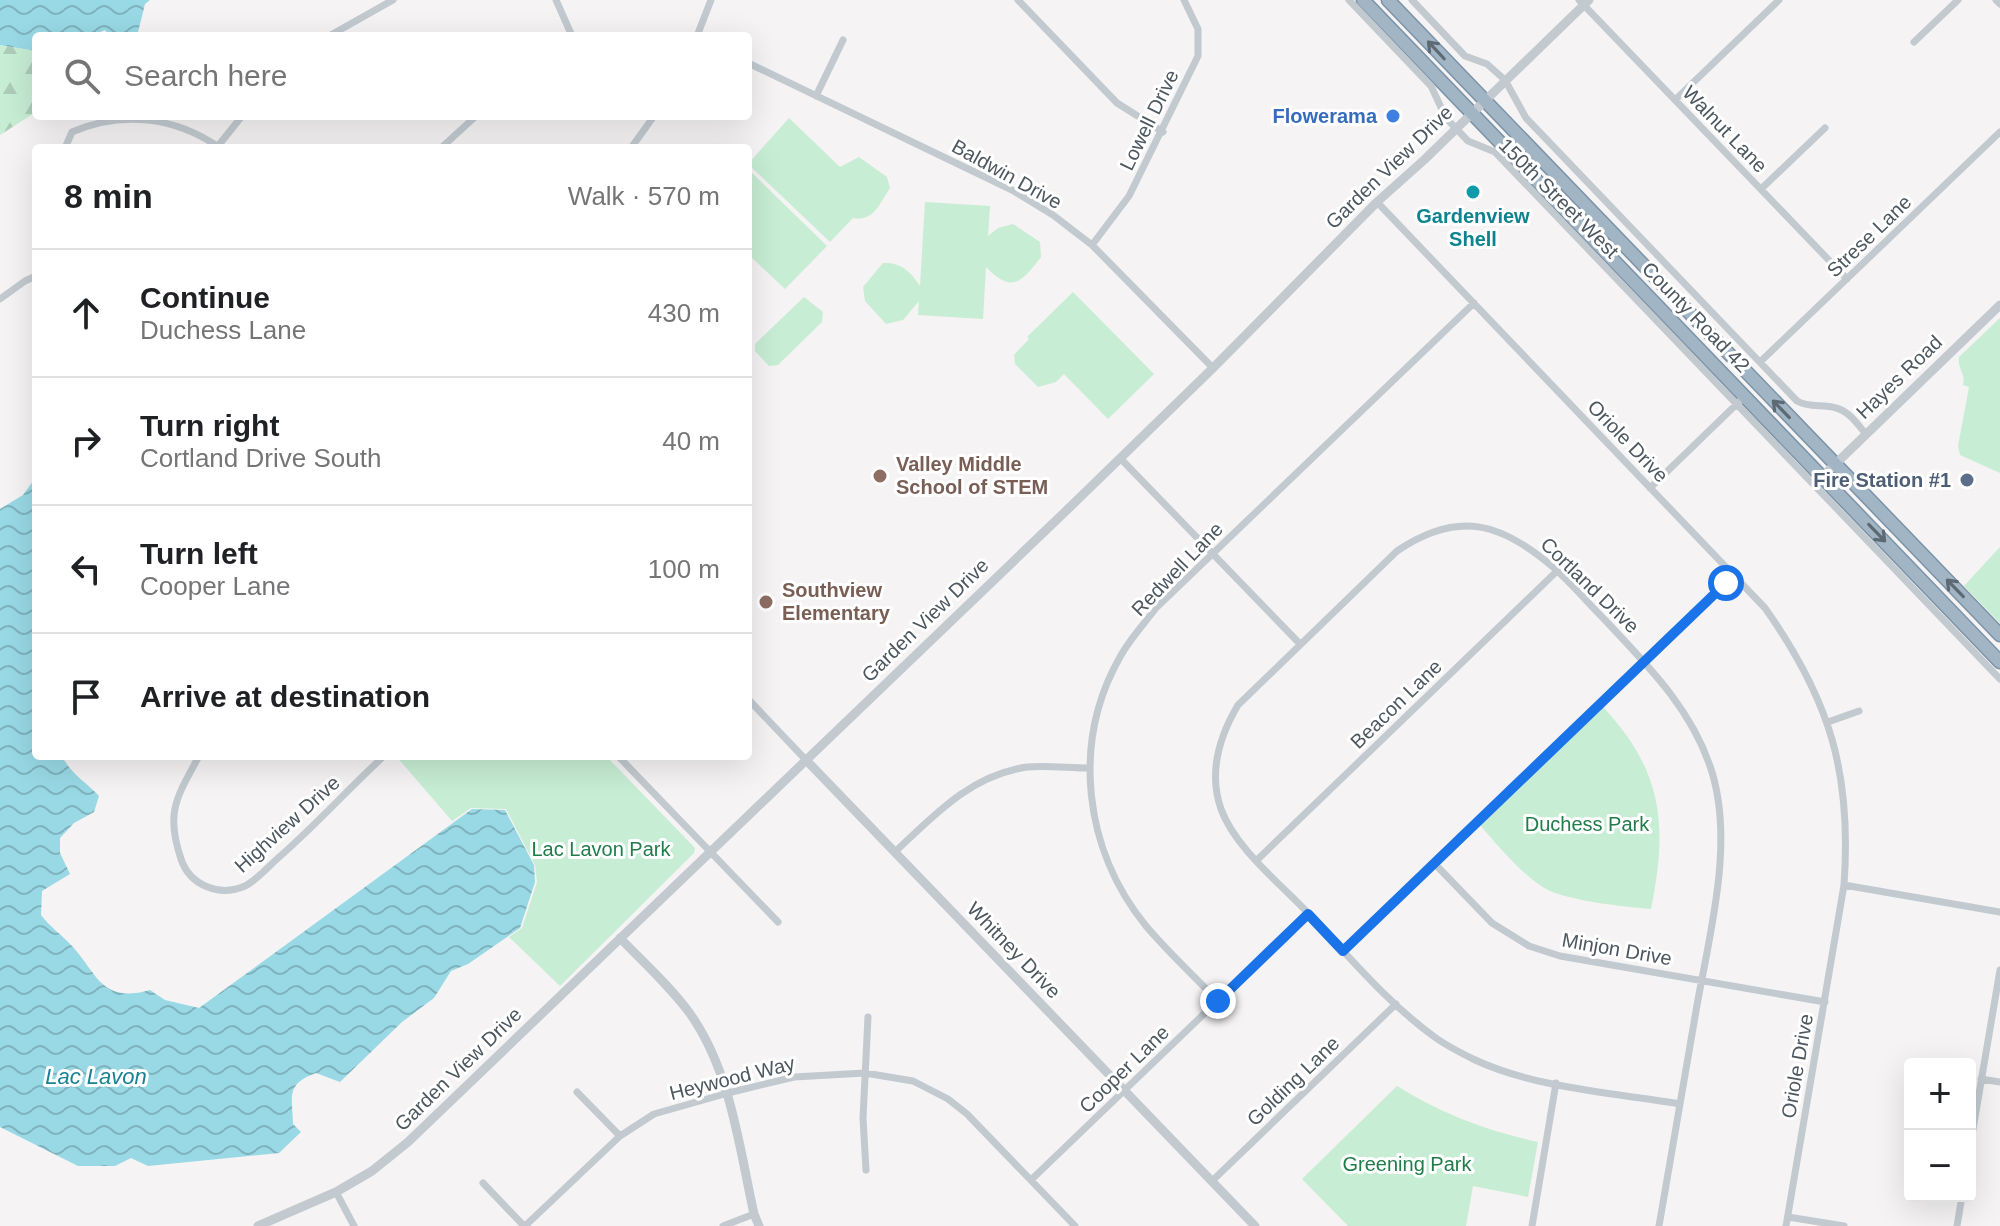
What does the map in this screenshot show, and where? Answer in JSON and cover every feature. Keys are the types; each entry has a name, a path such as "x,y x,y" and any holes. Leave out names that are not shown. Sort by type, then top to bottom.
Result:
{"highway":[{"name":"County Road 42","path":"1363,0 1740,400 1823,476 2000,662"},
{"name":"County Road 42","path":"1388,0 2000,635"}],"street":[{"path":"336,32 393,0"},
{"path":"556,0 570,32"},
{"path":"699,32 711,0"},
{"path":"1018,0 1117,103 1163,132"},
{"name":"Lowell Drive","path":"1092,245 1129,196 1198,56 1198,29 1184,0"},
{"path":"1349,0 1431,86 1446,118 1456,128"},
{"name":"150th Street West","path":"1412,0 1465,56 1487,64 1505,80 1526,118 1797,401 1803,405 1845,411 1866,434"},
{"path":"1675,100 1779,0"},
{"path":"1914,42 1958,0"},
{"path":"1996,0 2000,4"},
{"name":"Garden View Drive","path":"258,1226 336,1192 372,1171 408,1142 1213,368 1377,202 1584,2"},
{"name":"Walnut Lane","path":"1584,2 1847,279"},
{"path":"816,96 843,40"},
{"name":"Baldwin Drive","path":"752,65 1012,190 1053,215 1092,245 1213,368"},
{"path":"66,144 72,132 115,120"},
{"path":"155,120 183,128 213,144"},
{"path":"221,144 239,120"},
{"path":"445,144 472,120"},
{"path":"634,144 651,120"},
{"name":"150th Street West","path":"1456,128 1468,141 1495,152 1740,400 2000,679"},
{"path":"1761,189 1825,128"},
{"name":"Strese Lane","path":"1760,362 2000,132"},
{"name":"Oriole Drive","path":"1377,202 1765,608 1791,644 1828,722 1839,761 1846,805 1844,885 1787,1222"},
{"path":"0,299 32,278"},
{"name":"Redwell Lane","path":"1218,1001 1146,926 1118,886 1104,856 1090,797 1089,768 1097,711 1108,680 1121,654 1156,608 1474,303"},
{"name":"Hayes Road","path":"1823,476 2000,305"},
{"path":"1650,488 1740,400"},
{"path":"1120,458 1300,644"},
{"name":"Cortland Drive","path":"1659,1226 1680,1104 1701,980 1720,862 1719,804 1711,768 1697,733 1678,701 1557,571 1523,543 1503,532 1471,526 1437,530 1416,538 1397,551 1238,705 1224,728 1217,751 1215,782 1221,809 1234,835 1257,860 1396,1004 1437,1038 1474,1059 1514,1074 1680,1104"},
{"name":"Beacon Lane","path":"1257,860 1557,571"},
{"path":"1343,951 1735,575"},
{"name":"Whitney Drive","path":"752,703 1255,1226"},
{"path":"1828,722 1859,711"},
{"name":"Highview Drive","path":"197,760 176,798 172,833 183,867 195,881 212,889 231,891 248,885 322,820 380,760"},
{"path":"622,760 778,922"},
{"path":"895,852 949,801 983,779 1027,767 1089,768"},
{"name":"Minjon Drive","path":"1434,863 1492,923 1529,946 1560,956 1825,1002"},
{"path":"1844,885 2000,912"},
{"name":"Cooper Lane","path":"1031,1180 1308,914"},
{"path":"620,938 672,991 714,1055 728,1093 759,1226"},
{"path":"1973,1130 2000,970"},
{"name":"Golding Lane","path":"1212,1181 1396,1004"},
{"path":"866,1170 863,1118 868,1017"},
{"name":"Heywood Way","path":"525,1226 620,1136 654,1114 794,1077 865,1073 913,1081 948,1099 967,1114 1075,1226"},
{"path":"1981,1079 2000,1082"},
{"path":"1532,1226 1556,1083"},
{"path":"577,1092 620,1136"},
{"path":"483,1183 525,1226"},
{"path":"336,1192 354,1226"},
{"path":"1957,1226 1961,1202"},
{"path":"723,1226 754,1214"},
{"path":"1787,1222 1844,1226"}],"green space":[{"path":"0,45 32,50 32,115 0,135"},
{"path":"789,118 840,167 859,157 887,177 890,188 871,214 860,219 853,218 830,242 752,168 752,160"},
{"path":"752,173 827,246 785,289 752,258"},
{"path":"925,202 990,206 988,236 998,228 1013,224 1040,242 1041,257 1016,282 1003,281 986,267 983,319 918,315 919,301 903,320 886,324 865,301 863,287 883,263 905,269 920,286"},
{"path":"1073,292 1154,374 1108,419 1064,374 1056,382 1038,387 1015,364 1014,355 1029,339 1027,337"},
{"path":"804,297 823,312 822,322 778,365 769,366 755,351 755,344"},
{"path":"2000,318 2000,473 1960,455 1958,446 1969,387 1963,385 1959,357"},
{"path":"2000,547 2000,623 1964,586"},
{"name":"Duchess Park","path":"1603,707 1638,754 1656,800 1659,851 1651,909 1612,905 1548,890 1521,870 1480,825"},
{"name":"Lac Lavon Park","path":"399,760 610,760 695,848 694,853 560,986 509,937 522,928 537,882 535,865 506,809 471,808 452,821"},
{"name":"Greening Park","path":"1397,1086 1465,1120 1538,1142 1528,1197 1473,1186 1466,1226 1348,1226 1302,1179"}],"water":[{"path":"0,0 150,0 145,4 138,32 32,32 32,50 0,45"},
{"name":"Lac Lavon","path":"32,483 32,760 64,760 99,796 94,812 74,823 60,838 60,853 70,874 42,891 41,915 110,989 121,993 150,990 165,1000 199,1008 472,809 505,810 534,865 535,882 520,928 468,964 451,971 434,998 402,1022 340,1082 316,1073 295,1086 293,1124 301,1132 279,1153 148,1166 131,1158 115,1166 78,1166 0,1127 0,509 23,495"}],"place":[{"name":"Flowerama","path":"1393,116"},
{"name":"Gardenview Shell","path":"1473,192"},
{"name":"Valley Middle School of STEM","path":"880,476"},
{"name":"Fire Station #1","path":"1967,480"},
{"name":"Southview Elementary","path":"766,602"}],"route":[{"path":"1218,1001 1308,914 1343,951 1726,583"}]}
